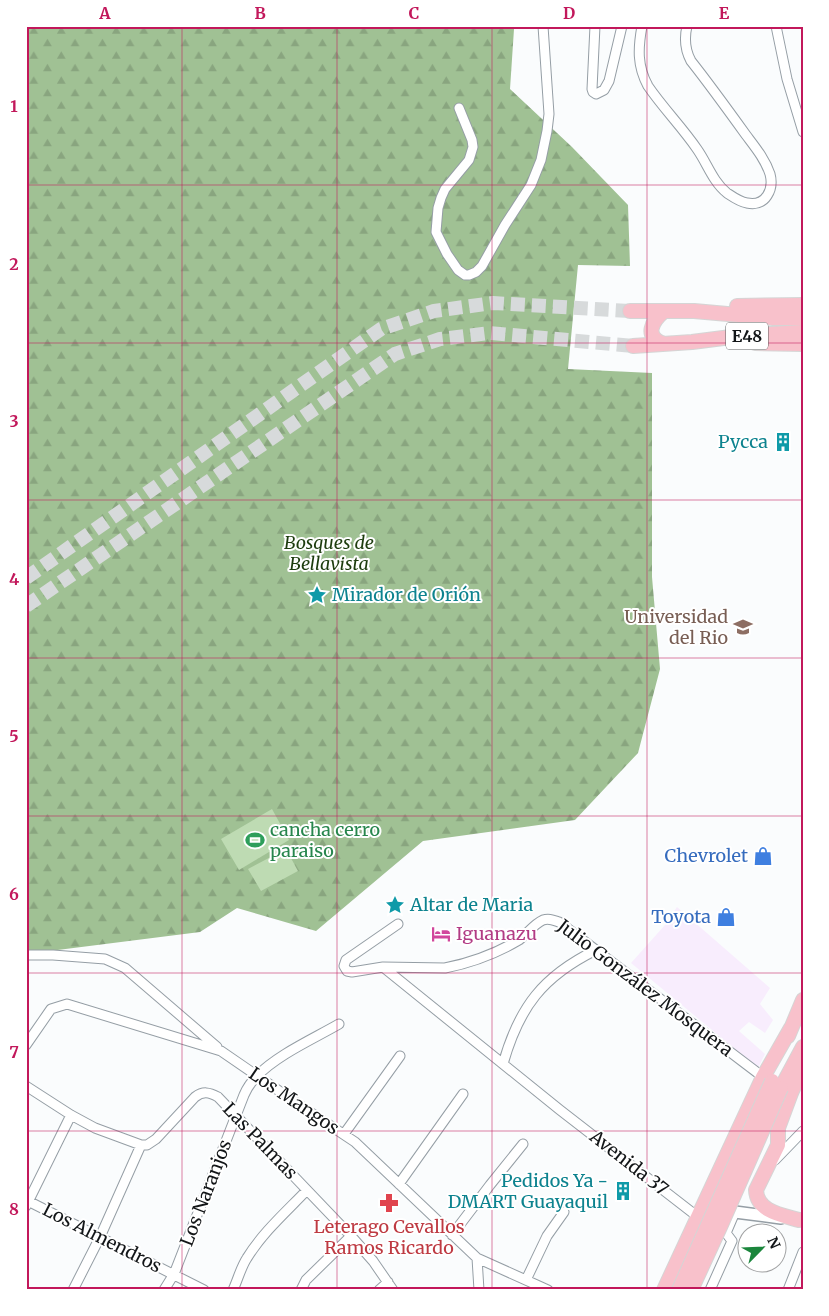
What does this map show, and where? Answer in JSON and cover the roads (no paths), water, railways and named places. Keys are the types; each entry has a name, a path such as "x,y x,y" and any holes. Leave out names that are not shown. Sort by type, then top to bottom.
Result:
{"main road":[{"path":"694,311 728,306 803,305"},
{"name":"E48","path":"630,311 694,311 773,318 803,318"},
{"path":"664,311 654,321 651,330 654,338 664,344"},
{"name":"E48","path":"633,346 803,332"},
{"path":"692,342 803,344"},
{"path":"691,1290 803,1000"},
{"path":"669,1288 719,1172 772,1082 803,1047"},
{"path":"719,1172 720,1180 735,1190 744,1190 749,1186 778,1128 803,1066"},
{"path":"669,1288 772,1082"},
{"path":"778,1128 778,1145 756,1190 756,1196 764,1207 773,1212 801,1220"},
{"path":"698,1217 724,1215 801,1220"},
{"path":"685,1290 724,1215"}],"street":[{"path":"459,108 473,147 469,160 445,189 441,198 438,208 436,232 447,254 458,270 468,275 476,272 482,266 505,225 531,185 541,160 547,132 548,114 544,26"},
{"path":"595,26 592,89 596,94 604,90 609,81 622,26"},
{"path":"642,26 639,64 648,86 694,144 723,190 746,203 761,201 768,195 772,184 768,169 733,116 691,61 686,51 687,26"},
{"path":"776,26 787,79 803,132"},
{"name":"Julio González Mosquera","path":"383,967 452,967 490,954 519,939 538,923 551,919 559,922 772,1082"},
{"path":"383,967 352,972 347,971 344,966 346,960 398,924"},
{"path":"503,1064 519,1020 539,991 564,968 596,950"},
{"path":"26,955 61,955 105,959 125,968 221,1051"},
{"name":"Avenida 37","path":"383,967 560,1110 698,1217"},
{"name":"Los Mangos","path":"26,1045 51,1009 67,1004 221,1051 355,1142 477,1258 548,1290"},
{"name":"Los Naranjos","path":"164,1290 174,1274 250,1084 257,1076 284,1055 339,1024"},
{"path":"344,1134 400,1056"},
{"path":"26,1086 95,1128 141,1145 100,1237 73,1290"},
{"name":"Las Palmas","path":"141,1145 156,1139 194,1097 204,1092 218,1096 351,1236 390,1286"},
{"path":"399,1184 463,1094"},
{"path":"27,1202 71,1115"},
{"path":"766,1169 801,1136"},
{"path":"452,1235 523,1144"},
{"path":"233,1290 246,1259 266,1231 307,1190"},
{"name":"Los Almendros","path":"27,1202 204,1290"},
{"path":"526,1280 546,1236 564,1212"},
{"path":"710,1290 731,1245 731,1238 726,1233 724,1215"},
{"path":"724,1215 726,1233"},
{"path":"300,1290 306,1280 351,1236"},
{"path":"788,1290 803,1252"},
{"path":"477,1258 479,1290"},
{"path":"379,1290 390,1286"}],"tunnel":[{"path":"26,578 381,329 434,311 493,303 630,311"},
{"path":"26,606 395,354 440,339 490,333 633,346"}],"place":[{"name":"Pycca","path":"783,442"},
{"name":"Mirador de Orión","path":"317,595"},
{"name":"Universidad del Rio","path":"743,627"},
{"name":"cancha cerro paraiso","path":"255,840"},
{"name":"Chevrolet","path":"763,856"},
{"name":"Altar de Maria","path":"395,905"},
{"name":"Toyota","path":"726,917"},
{"name":"Iguanazu","path":"441,934"},
{"name":"Pedidos Ya - DMART Guayaquil","path":"623,1191"},
{"name":"Leterago Cevallos Ramos Ricardo","path":"389,1203"}],"park label":[{"name":"Bosques de Bellavista","path":"329,553"}]}
